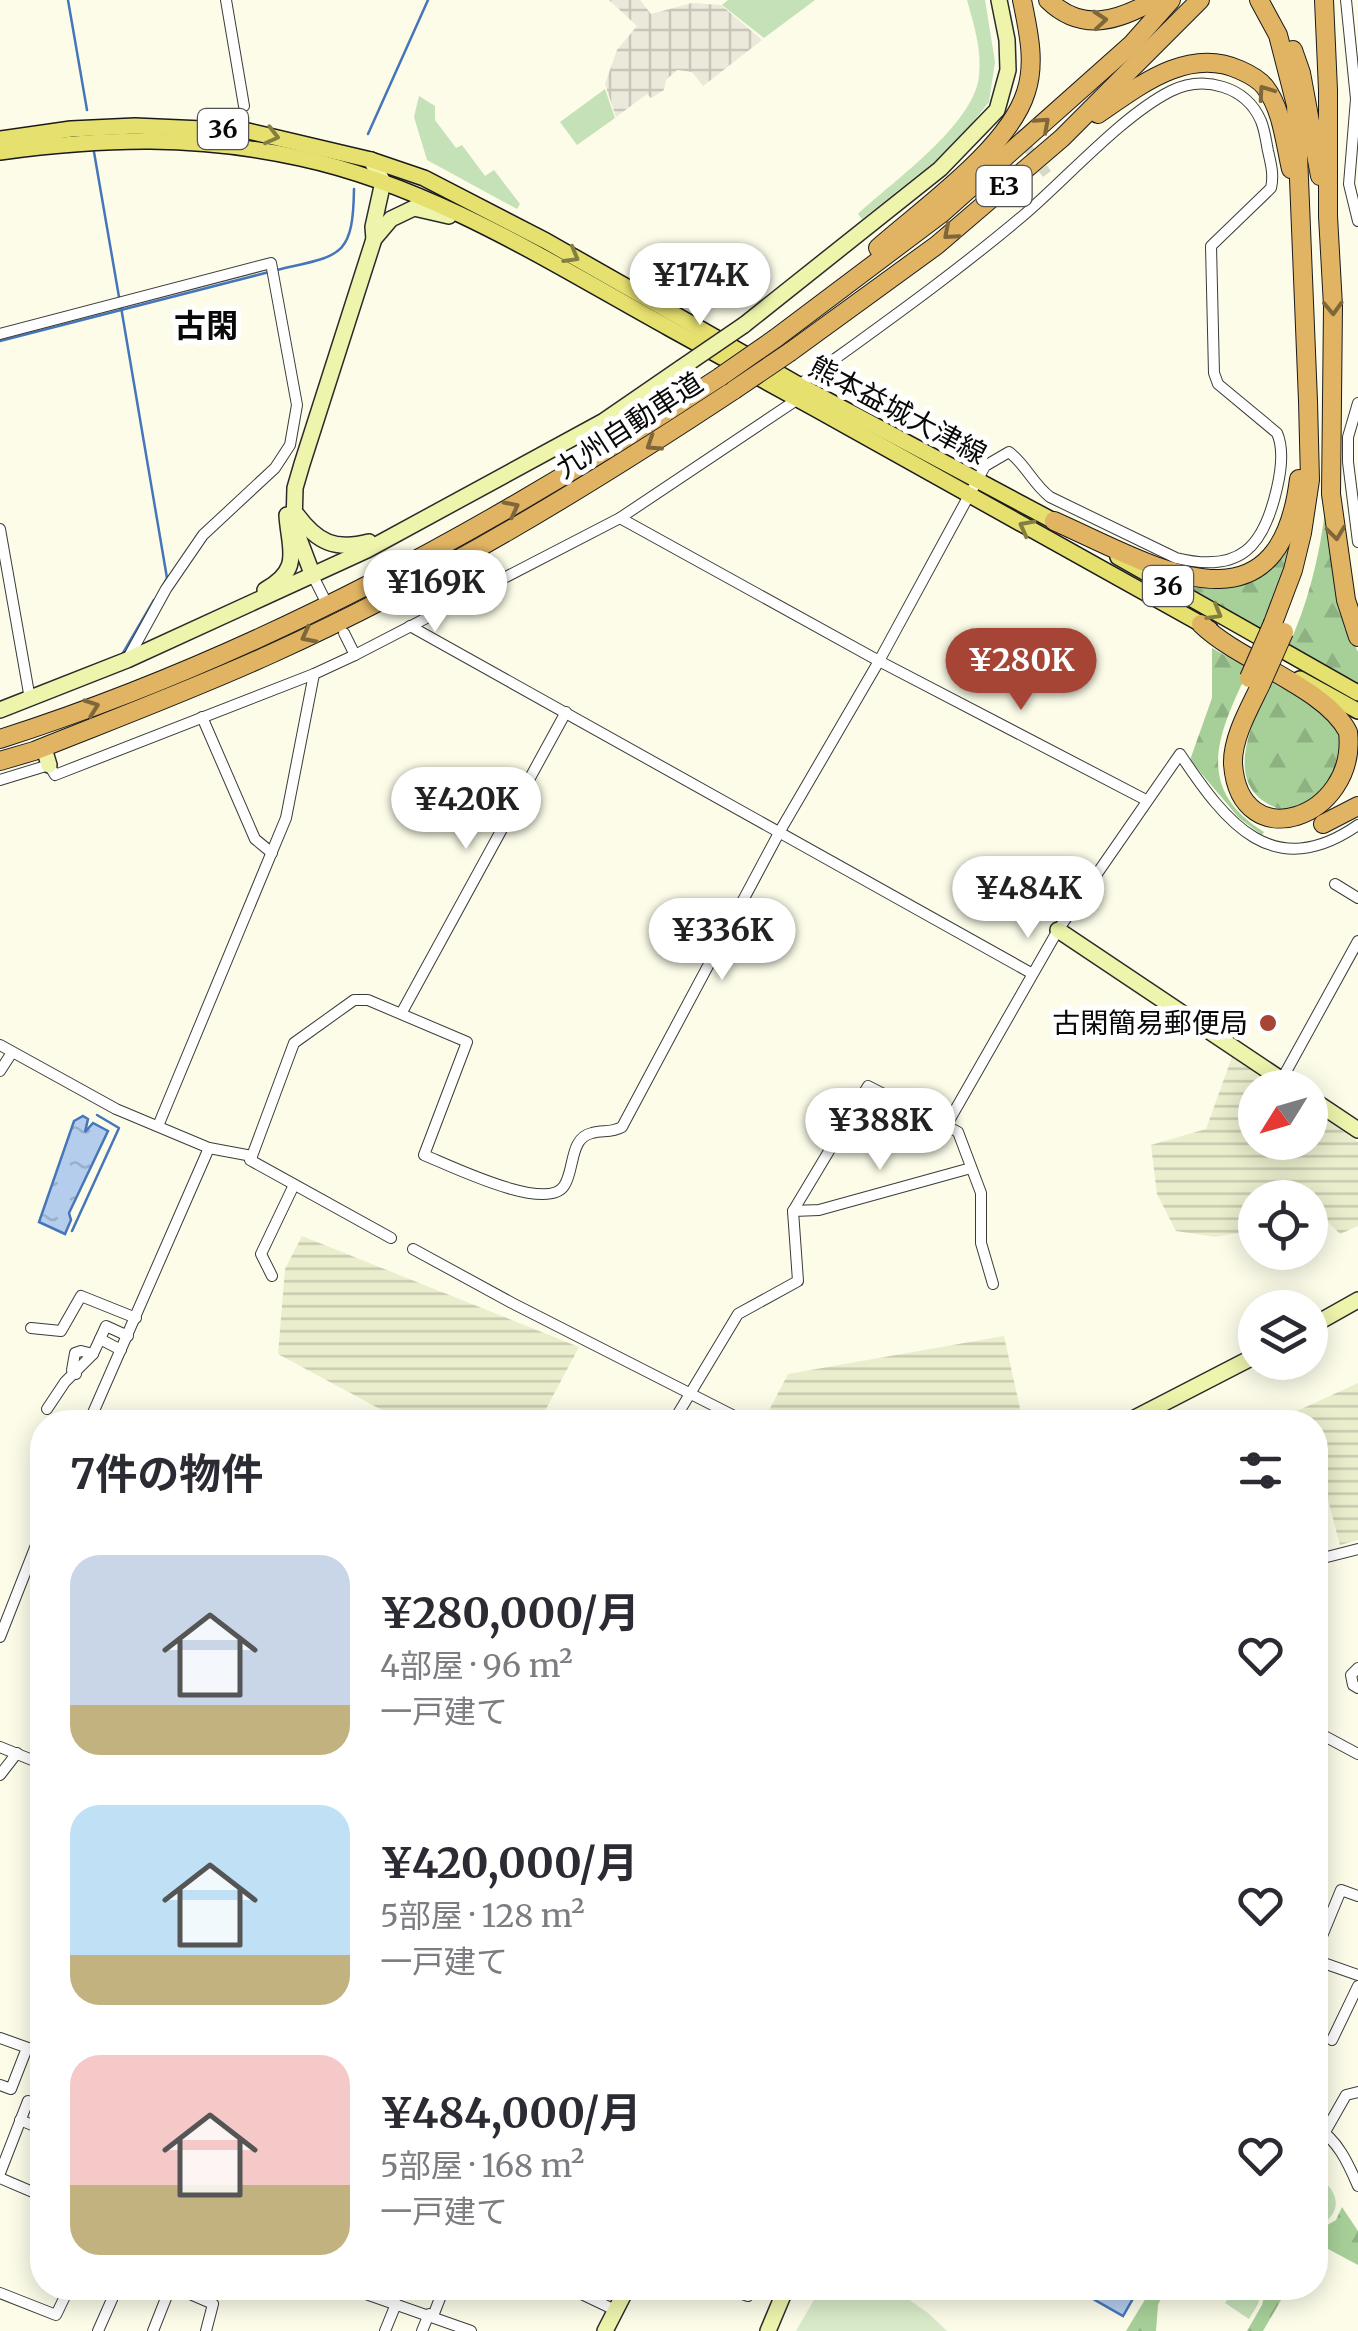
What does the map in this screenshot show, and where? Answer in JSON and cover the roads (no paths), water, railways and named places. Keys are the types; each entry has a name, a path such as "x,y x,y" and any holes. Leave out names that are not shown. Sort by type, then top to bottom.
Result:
{"highway":[{"path":"776,338 980,158 1012,123 1026,94 1030,71 1030,40 1022,0"},
{"path":"1048,0 1081,21 1110,21 1128,16 1155,0"},
{"name":"九州自動車道","path":"0,761 34,751 276,652 549,509 727,384 776,338 969,190 1132,44 1170,0"},
{"name":"九州自動車道","path":"0,739 144,688 265,636 530,498 790,352 937,244 1062,138 1200,0"},
{"path":"1259,0 1278,35 1296,105 1308,402 1310,480 1302,534 1278,627"},
{"path":"1270,0 1301,73 1328,216"},
{"path":"1324,0 1334,401 1332,494 1346,600 1358,637"},
{"path":"1062,138 1170,69 1196,63 1226,64 1250,74 1264,86 1276,109 1301,218"},
{"path":"1334,401 1307,559 1255,681 1230,728 1224,758 1226,777 1242,807 1271,828 1312,828 1358,806"},
{"path":"1054,521 1158,566 1208,582 1234,579 1254,571 1270,558 1291,516 1308,402"},
{"path":"1201,624 1219,641 1328,706 1348,732 1356,767 1351,782 1344,796 1315,816 1277,819 1255,808 1241,787 1233,764 1255,681"}],"main road":[{"name":"熊本益城大津線","path":"0,139 71,128 172,125 248,130 371,160 424,178 546,241 799,392"},
{"name":"熊本益城大津線","path":"0,152 70,143 168,139 302,158 383,182 516,241 799,392 1358,711"},
{"name":"熊本益城大津線","path":"973,488 1054,521 1358,693"}],"street":[{"path":"226,0 244,106"},
{"path":"0,710 127,660 392,537 604,422 744,324 1002,115 1007,40 998,0"},
{"path":"1346,0 1354,32 1356,99 1348,184 1358,220"},
{"path":"0,780 48,760 54,775 314,674 620,518 799,392 944,280 1152,103 1192,83 1216,83 1237,94 1256,111 1265,131 1271,188 1211,246 1214,373 1218,384 1277,432 1282,443 1279,478 1263,534 1246,552 1220,561 1190,562 1050,497 1035,485 1021,461 1009,452 985,466 780,831 622,1127 612,1132 590,1133 579,1140 566,1181 556,1193 547,1195 499,1186 424,1155 466,1042 402,1012 368,1000 354,1000 294,1043 250,1160 391,1238"},
{"path":"371,160 383,182 374,233"},
{"path":"1047,174 1057,184"},
{"path":"383,182 400,177 424,178"},
{"path":"210,623 282,579 292,559 294,454 365,236 414,208 439,212 497,238 516,241"},
{"path":"0,334 271,263 297,406 290,444 275,468 203,534 166,589 127,660"},
{"path":"1358,403 1348,436 1358,542"},
{"path":"292,516 328,544 361,544 392,537"},
{"path":"292,516 324,598"},
{"path":"620,518 878,661 1146,800"},
{"path":"0,528 36,717"},
{"path":"410,626 1032,973"},
{"path":"344,633 355,655"},
{"path":"158,1126 286,818 314,674"},
{"path":"402,1012 566,712"},
{"path":"202,718 254,839 272,853"},
{"path":"946,1126 1058,930 1180,754 1220,811 1258,842 1281,849 1314,848 1340,838 1358,825"},
{"path":"1335,884 1358,898"},
{"path":"1058,930 1268,1070"},
{"path":"1294,1070 1358,942"},
{"path":"0,1045 116,1109 209,1148 252,1156"},
{"path":"0,1071 11,1054"},
{"path":"680,1410 738,1314 798,1281 793,1211 868,1086 958,1132 981,1193 981,1243 993,1284"},
{"path":"1328,1110 1358,1130"},
{"path":"94,1410 209,1148"},
{"path":"793,1211 819,1210 971,1168"},
{"path":"272,1276 261,1254 293,1187"},
{"path":"414,1249 722,1410"},
{"path":"31,1328 61,1331 80,1296 136,1318"},
{"path":"1328,1317 1358,1300"},
{"path":"47,1409 66,1382 94,1354 106,1326 128,1336"},
{"path":"100,1339 121,1350"},
{"path":"1150,1410 1238,1365"},
{"path":"1328,1557 1358,1549"},
{"path":"0,1637 30,1561"},
{"path":"1358,1668 1351,1676 1358,1688"},
{"path":"1328,1738 1358,1754"},
{"path":"0,1746 30,1759"},
{"path":"0,1775 17,1753"},
{"path":"1328,1923 1341,1890 1358,1896"},
{"path":"1328,1962 1358,1975"},
{"path":"1332,2040 1358,1986"},
{"path":"0,2038 30,2049"},
{"path":"0,2086 11,2090 27,2048"},
{"path":"1328,2119 1346,2095 1358,2092"},
{"path":"28,2101 0,2176 30,2190"},
{"path":"20,2120 30,2124"},
{"path":"0,2136 13,2140"},
{"path":"1328,2137 1344,2154 1358,2186"},
{"path":"0,2293 56,2315 63,2300"},
{"path":"98,2331 112,2300"},
{"path":"153,2331 167,2300"},
{"path":"203,2300 213,2304 206,2331"},
{"path":"384,2300 471,2331"},
{"path":"422,2331 438,2300"},
{"path":"584,2300 612,2324 622,2300"},
{"path":"768,2331 781,2300"},
{"path":"385,2331 396,2304"}],"water":[{"path":"83,1116 88,1119 85,1132 93,1123 108,1131 69,1213 71,1220 65,1234 39,1222 74,1121"},
{"path":"1095,2300 1132,2300 1123,2316"}],"waterway":[{"path":"68,0 87,110"},
{"path":"368,134 428,0"},
{"path":"94,152 119,297"},
{"path":"277,270 315,261 339,250 350,229 354,189"},
{"path":"0,341 269,272"},
{"path":"121,307 167,578 164,584"},
{"path":"123,653 154,600"},
{"path":"72,1231 119,1128 97,1115"}],"tunnel":[{"path":"1007,120 1047,174"}],"place":[{"name":"古閑簡易郵便局","path":"1268,1023"}],"district":[{"name":"古閑","path":"206,326"}]}
